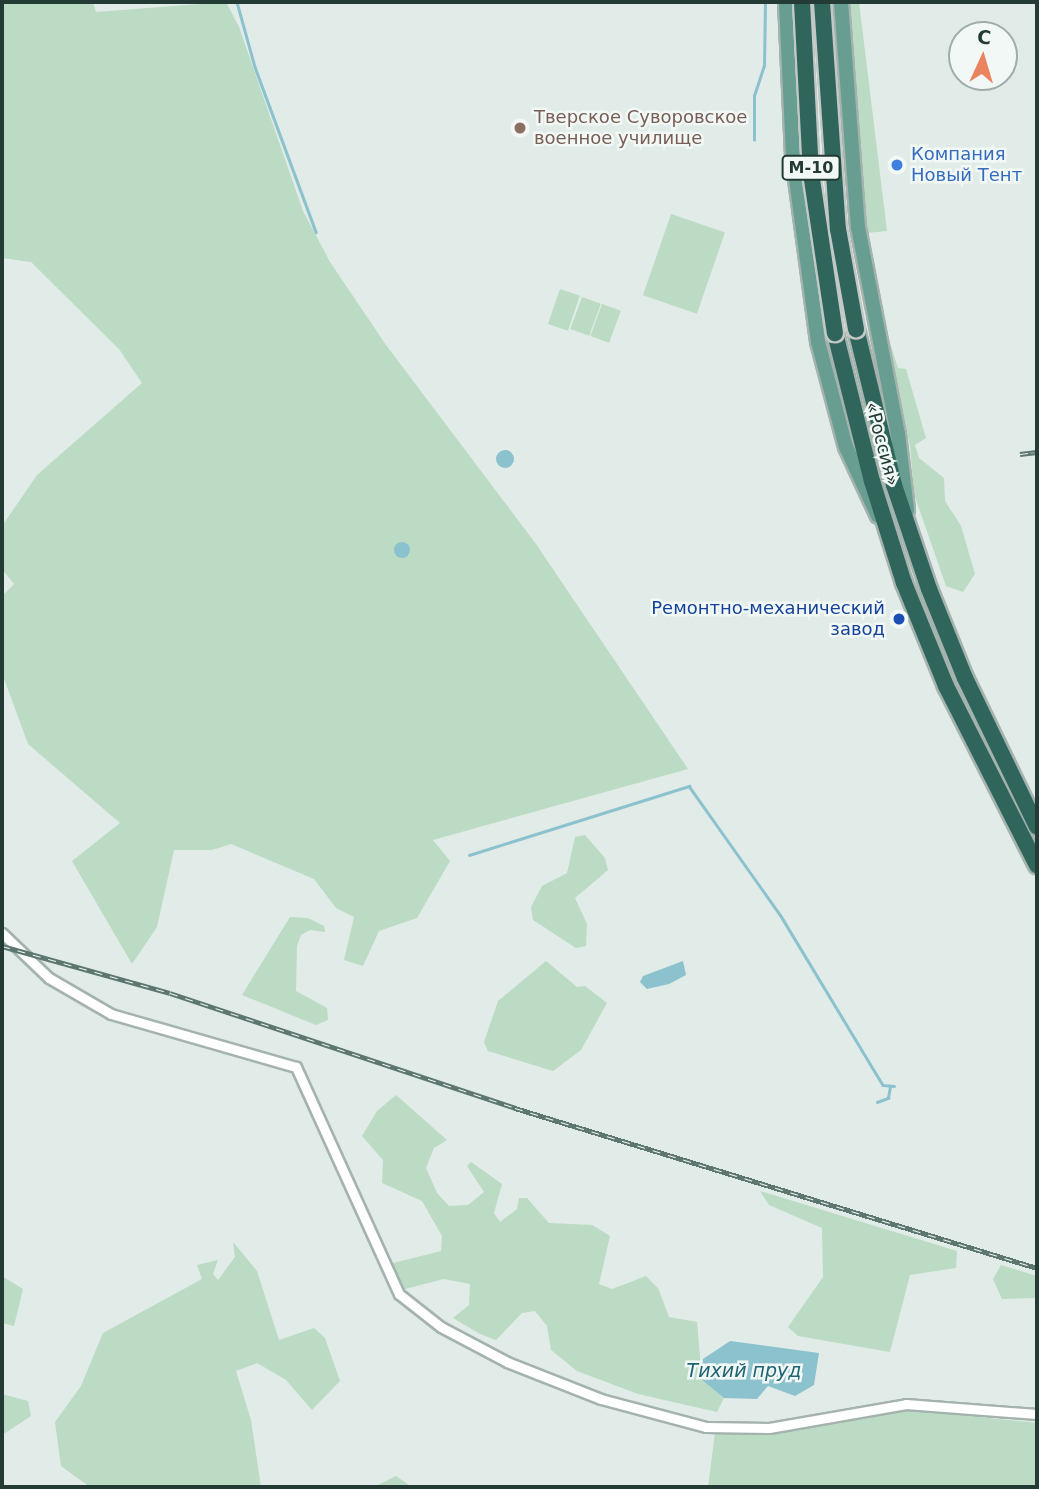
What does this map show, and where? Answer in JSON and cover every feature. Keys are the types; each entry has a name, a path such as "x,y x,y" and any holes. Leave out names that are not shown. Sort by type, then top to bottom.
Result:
{"highway":[{"name":"«Россия»","path":"802,2 811,173 835,333 888,534 946,687 1037,865"},
{"name":"«Россия»","path":"822,2 838,229 856,329 908,528 965,678 1037,827"}],"main road":[{"path":"786,2 797,197 818,342 846,447 888,534"},
{"path":"795,2 813,8 831,2"},
{"path":"841,2 860,240 898,434 908,528"},
{"path":"788,44 797,33 814,27 832,31 842,40"}],"street":[{"path":"2,933 49,978 111,1014 296,1067 399,1294 442,1327 507,1362 601,1399 706,1427 769,1428 906,1404 1037,1414"}],"green space":[{"path":"2,2 93,2 96,12 226,2 239,27 303,211 330,262 386,345 536,544 688,769 433,840 450,861 417,918 379,931 363,966 344,960 354,917 336,908 314,879 231,844 212,850 174,850 157,927 132,964 72,861 120,823 28,744 2,673 2,596 14,584 2,569 2,526 37,475 142,383 119,349 31,262 2,258"},
{"path":"849,2 859,2 887,231 866,233"},
{"path":"671,214 725,233 697,314 643,295"},
{"path":"560,289 580,296 568,331 548,324"},
{"path":"582,297 601,304 589,336 570,329"},
{"path":"602,304 621,311 609,343 590,336"},
{"path":"886,330 898,368 906,369 926,438 915,445 919,458 944,478 945,501 961,526 975,574 963,592 946,586 914,494 910,446"},
{"path":"585,835 605,858 608,870 575,898 587,924 586,946 576,948 533,920 531,907 542,886 567,873 575,837"},
{"path":"290,917 308,918 324,926 325,932 310,930 301,935 297,946 296,991 327,1008 328,1020 316,1025 242,995"},
{"path":"546,961 577,987 585,986 607,1003 581,1050 553,1071 488,1051 484,1042 498,1001"},
{"path":"396,1095 447,1140 434,1148 426,1168 437,1193 449,1206 468,1205 484,1192 467,1166 471,1162 502,1184 494,1213 500,1222 517,1209 519,1198 527,1198 549,1223 592,1225 610,1236 599,1284 612,1289 646,1276 658,1288 669,1317 697,1322 702,1380 724,1398 717,1412 638,1394 577,1371 551,1350 547,1326 535,1311 522,1313 496,1340 480,1334 453,1318 469,1305 470,1284 444,1279 401,1290 389,1264 441,1251 442,1236 422,1201 382,1183 383,1160 362,1136 377,1111"},
{"path":"760,1191 957,1251 956,1268 910,1275 890,1352 798,1336 788,1327 823,1277 822,1228 769,1205"},
{"path":"233,1242 257,1271 279,1340 314,1328 325,1338 340,1381 312,1410 286,1380 257,1363 236,1371 251,1420 261,1487 90,1487 61,1466 55,1422 81,1386 103,1333 202,1279 197,1265 218,1260 213,1274 218,1280 235,1257"},
{"path":"1001,1265 1037,1276 1037,1298 1002,1299 993,1279"},
{"path":"2,1276 23,1289 14,1326 2,1323"},
{"path":"2,1394 28,1401 31,1416 2,1435"},
{"path":"899,1409 1037,1423 1037,1487 708,1487 715,1433 768,1432"},
{"path":"396,1476 412,1487 374,1487"}],"water":[{"path":"505,450 511,453 514,459 511,465 505,468 499,465 496,459 499,453"},
{"path":"402,542 410,550 402,558 394,550"},
{"path":"683,961 686,975 669,984 647,989 640,982 643,976"},
{"name":"Тихий пруд","path":"730,1341 819,1353 814,1385 795,1396 768,1386 757,1399 724,1398 702,1380 703,1359"}],"waterway":[{"path":"237,2 255,67 316,232"},
{"path":"754,140 754,96 764,66 765,2"},
{"path":"469,855 689,786 781,916 883,1085 894,1086"},
{"path":"877,1102 888,1098 890,1087"}],"railway":[{"path":"1020,454 1037,452"},
{"path":"2,946 170,993 515,1108 1037,1268"}],"place":[{"name":"Тверское Суворовское военное училище","path":"520,128"},
{"name":"Компания Новый Тент","path":"897,165"},
{"name":"Ремонтно-механический завод","path":"899,619"}]}
